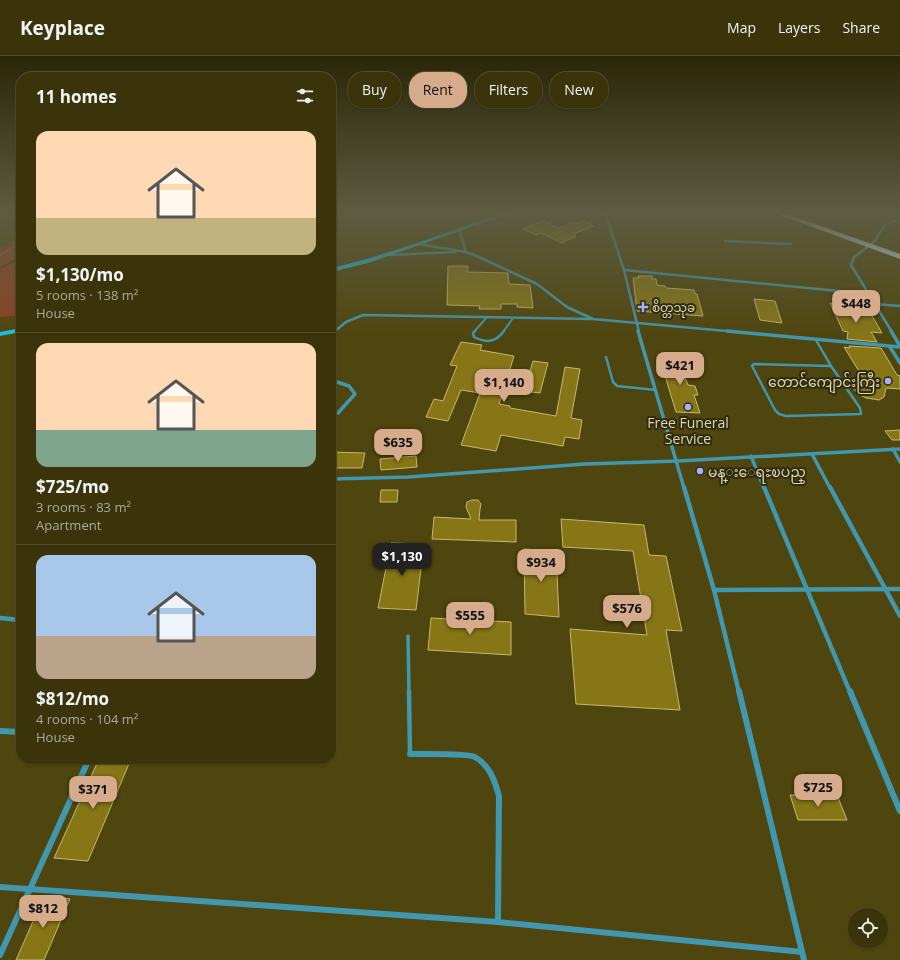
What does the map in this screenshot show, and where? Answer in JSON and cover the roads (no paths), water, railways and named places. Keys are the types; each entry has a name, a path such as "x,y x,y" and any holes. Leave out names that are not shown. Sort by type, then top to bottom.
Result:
{"street":[{"path":"336,269 388,255"},
{"path":"473,255 531,281 567,307 593,319"},
{"path":"619,255 624,270 636,323 678,461 714,590 804,960"},
{"path":"856,255 854,257 851,265 900,347"},
{"path":"624,270 868,294"},
{"path":"875,304 900,306"},
{"path":"336,331 346,322 363,315 593,319 900,347"},
{"path":"0,334 16,331"},
{"path":"890,347 900,363"},
{"path":"336,382 351,386 355,391 355,394 338,413"},
{"path":"893,449 900,462"},
{"path":"336,479 408,476 585,464 678,461 900,449"},
{"path":"812,454 900,616"},
{"path":"751,456 900,811"},
{"path":"714,590 900,589"},
{"path":"0,618 16,620"},
{"path":"0,731 16,732"},
{"path":"410,754 474,756 484,764 495,779 499,796 498,922"},
{"path":"0,954 87,764"},
{"path":"0,887 498,922 802,952"}],"lane":[{"path":"486,318 473,333 474,337 484,342 499,339 513,318"},
{"path":"816,340 831,366 860,408 861,414 858,416 786,416 779,414 775,410 752,366 758,364 831,366"},
{"path":"606,358 613,382 617,386 656,390"},
{"path":"408,636 410,754"}],"place":[{"name":"စိတ္တသုခ","path":"643,307"},
{"name":"တောင်ကျောင်းကြီး","path":"888,381"},
{"name":"Free Funeral Service","path":"688,407"},
{"name":"မန္းေရႊၿပည္","path":"700,471"}]}
